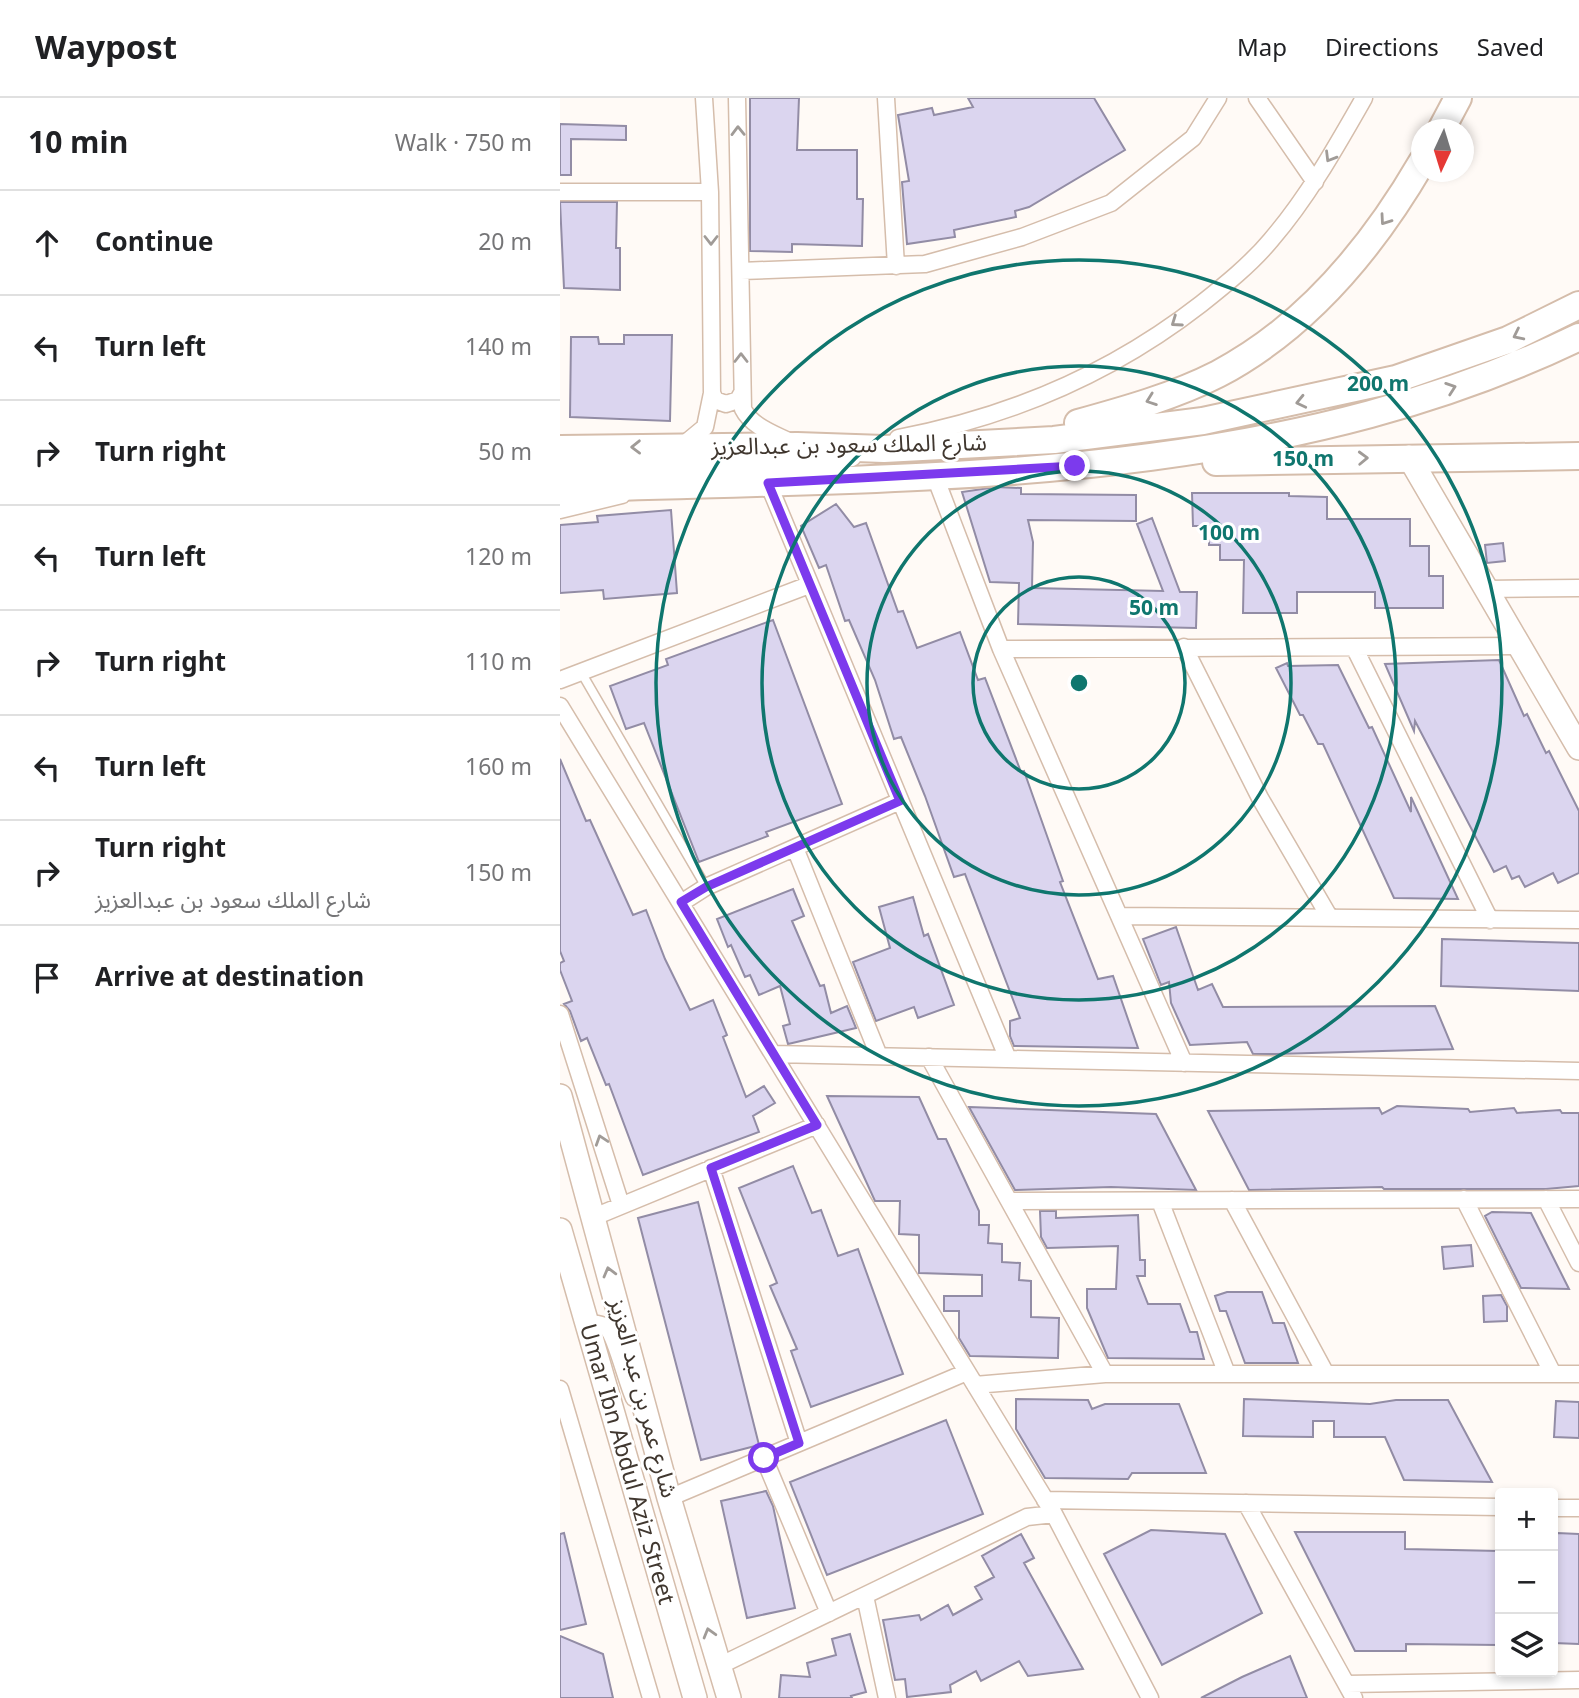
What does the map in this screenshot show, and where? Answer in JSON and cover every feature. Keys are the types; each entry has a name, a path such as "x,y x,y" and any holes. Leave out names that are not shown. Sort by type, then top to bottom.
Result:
{"main road":[{"path":"1447,119 1458,98"},
{"path":"947,445 1062,428 1118,412 1218,374 1271,341 1317,301 1367,246 1411,179"},
{"name":"شارع الملك سعود بن عبدالعزيز","path":"560,449 828,446 884,449 1054,440 1272,408 1396,379 1508,340 1579,305"},
{"name":"شارع الملك سعود بن عبدالعزيز","path":"560,489 768,483 1075,466 1204,451 1345,422 1527,362 1579,337"},
{"path":"560,472 790,465 884,449"},
{"path":"1075,466 1409,457 1579,456"},
{"path":"1409,457 1579,748"},
{"name":"شارع عمر بن عبد العزيز","path":"560,1096 669,1498 729,1698"},
{"name":"Umar Ibn Abdul Aziz Street","path":"561,1238 695,1698"}],"street":[{"path":"682,446 705,427 712,393 710,192 704,98"},
{"path":"737,98 742,393 748,418 797,446"},
{"path":"886,98 896,266"},
{"path":"741,271 925,264 1022,237 1111,203 1194,138 1218,98"},
{"path":"1257,98 1315,182"},
{"path":"828,446 931,432 1005,411 1059,391 1120,361 1224,285 1271,241 1315,182 1364,98"},
{"path":"560,192 710,192"},
{"path":"712,393 715,400 726,404 737,400 742,393"},
{"path":"934,474 1001,649 1184,1063"},
{"path":"768,483 1008,1059"},
{"path":"560,510 584,506 650,486"},
{"path":"560,680 809,585"},
{"path":"1486,589 1579,588"},
{"path":"1001,649 1519,646"},
{"path":"1184,647 1260,797 1330,918"},
{"path":"1354,647 1490,920"},
{"path":"560,706 1049,1507 1150,1698"},
{"path":"681,902 706,887 900,801"},
{"path":"795,848 879,1056"},
{"path":"1119,916 1579,920"},
{"path":"560,1014 563,1032 621,1205"},
{"path":"773,1054 1579,1071"},
{"path":"929,1057 1105,1374"},
{"path":"594,1217 817,1125"},
{"path":"711,1168 799,1443"},
{"path":"1464,1199 1553,1374"},
{"path":"1546,1199 1579,1263"},
{"path":"1009,1201 1579,1199"},
{"path":"1231,1200 1326,1374"},
{"path":"1160,1201 1227,1374"},
{"path":"587,1323 602,1324 610,1331 625,1379 653,1438"},
{"path":"669,1498 799,1443 971,1378 1105,1374 1579,1374"},
{"path":"560,1389 651,1698"},
{"path":"764,1458 828,1613"},
{"path":"1246,1503 1350,1691 1538,1677"},
{"path":"719,1666 1049,1507 1246,1503 1495,1507"},
{"path":"1558,1508 1579,1508"},
{"path":"865,1596 887,1698"},
{"path":"1558,1677 1579,1680"}],"lane":[{"path":"581,672 706,887"}],"building":[{"path":"750,98 799,98 797,150 857,150 857,199 863,199 862,246 792,244 792,252 750,251"},
{"path":"968,98 1094,98 1125,150 1029,207 1015,211 1016,217 954,230 955,237 907,244 902,182 909,181 898,115 932,108 934,115 973,107"},
{"path":"560,124 626,126 626,140 571,139 571,175 560,175"},
{"path":"560,202 617,202 616,248 620,248 620,290 564,288"},
{"path":"624,335 672,335 670,421 570,417 571,337 598,337 599,344 624,344"},
{"path":"996,487 1021,488 1021,494 1136,495 1136,521 1028,520 1033,542 1032,588 1163,591 1137,524 1152,518 1180,592 1197,592 1196,628 1018,624 1019,583 990,582 962,492"},
{"path":"1192,493 1289,493 1289,496 1327,497 1327,519 1410,519 1410,546 1429,546 1429,576 1443,576 1443,608 1375,608 1375,592 1297,592 1297,613 1243,613 1244,560 1220,560 1220,545 1209,545 1209,526 1193,526"},
{"path":"836,504 854,527 866,523 898,612 903,611 917,648 960,632 978,680 985,678 1021,772 1024,771 1063,881 1060,882 1098,979 1113,976 1138,1048 1014,1046 1010,1036 1010,1021 1020,1018 965,874 954,877 901,737 894,739 875,680 849,620 845,621 826,565 819,568 801,526"},
{"path":"671,510 677,593 604,599 603,590 560,593 560,525 598,522 597,516"},
{"path":"1503,543 1505,561 1487,563 1485,545"},
{"path":"773,620 842,804 766,832 768,836 699,862 644,723 626,729 610,686 668,665 666,659"},
{"path":"1499,660 1524,716 1527,714 1546,753 1549,751 1579,811 1579,873 1558,883 1553,873 1525,887 1519,876 1512,879 1506,866 1494,872 1415,721 1414,731 1385,664"},
{"path":"1287,663 1288,666 1338,665 1369,728 1372,727 1411,812 1411,797 1458,899 1394,898 1323,744 1318,744 1303,715 1300,715 1276,668"},
{"path":"560,759 586,821 590,820 633,915 646,910 665,959 690,1010 713,1000 727,1035 723,1037 746,1097 764,1086 775,1103 753,1116 759,1132 643,1175 609,1084 606,1085 587,1038 581,1041 570,1011 564,1004 572,1001 560,970 560,963 564,961 560,951"},
{"path":"793,889 804,916 792,921 820,986 824,985 831,1013 847,1006 856,1028 788,1044 783,1026 790,1024 780,986 759,995 750,975 745,977 731,945 728,947 717,919"},
{"path":"913,897 924,936 928,934 954,1005 918,1018 914,1007 876,1021 853,962 890,948 879,907"},
{"path":"1176,927 1198,990 1212,984 1223,1007 1435,1006 1453,1049 1253,1054 1247,1042 1190,1045 1171,1003 1169,982 1161,985 1143,939"},
{"path":"1442,939 1579,943 1579,991 1441,986"},
{"path":"827,1096 919,1097 938,1139 946,1139 979,1211 979,1225 989,1225 988,1243 1002,1244 1002,1262 1020,1263 1019,1280 1031,1281 1031,1317 1059,1318 1058,1358 970,1356 959,1338 959,1311 944,1311 944,1296 982,1296 982,1275 919,1273 919,1235 899,1234 900,1201 875,1201"},
{"path":"1397,1106 1468,1109 1470,1112 1514,1108 1517,1113 1560,1110 1562,1113 1579,1113 1579,1186 1546,1189 1382,1187 1249,1190 1208,1111 1379,1108 1382,1114"},
{"path":"969,1107 1156,1114 1196,1190 1111,1187 1015,1190"},
{"path":"793,1166 812,1213 821,1210 838,1256 858,1249 903,1374 811,1407 791,1351 797,1349 770,1286 777,1283 739,1188"},
{"path":"698,1202 759,1445 701,1460 638,1218"},
{"path":"1040,1211 1056,1211 1056,1218 1138,1215 1140,1260 1145,1260 1145,1276 1137,1276 1148,1304 1180,1304 1190,1332 1197,1332 1204,1359 1108,1358 1087,1308 1087,1289 1116,1289 1118,1246 1047,1248 1041,1237"},
{"path":"1492,1212 1531,1213 1569,1289 1521,1288 1485,1216"},
{"path":"1471,1245 1473,1266 1444,1269 1442,1247"},
{"path":"1227,1292 1262,1292 1273,1323 1284,1323 1298,1363 1245,1363 1226,1311 1220,1311 1215,1296"},
{"path":"1501,1295 1507,1306 1507,1321 1484,1322 1483,1296"},
{"path":"1016,1399 1088,1400 1092,1409 1105,1404 1179,1404 1206,1473 1132,1473 1128,1479 1045,1478 1016,1429"},
{"path":"1244,1399 1370,1404 1396,1400 1448,1400 1492,1482 1404,1480 1385,1437 1334,1437 1334,1421 1313,1421 1313,1437 1243,1436"},
{"path":"1556,1401 1579,1402 1579,1438 1554,1437"},
{"path":"946,1420 983,1514 827,1575 790,1482"},
{"path":"766,1491 773,1506 795,1608 747,1618 721,1501"},
{"path":"1151,1530 1225,1534 1262,1613 1162,1665 1104,1554"},
{"path":"1295,1532 1405,1532 1405,1549 1495,1551 1495,1645 1406,1644 1406,1651 1355,1651"},
{"path":"564,1533 586,1624 560,1630 560,1534"},
{"path":"1558,1533 1579,1534 1579,1644 1558,1643"},
{"path":"1021,1534 1034,1558 1024,1563 1083,1669 1028,1676 1019,1661 981,1681 976,1671 950,1685 951,1692 907,1697 905,1679 895,1680 883,1620 919,1615 921,1620 948,1605 953,1615 982,1599 975,1587 994,1577 982,1556"},
{"path":"850,1634 866,1692 851,1696 852,1698 779,1698 781,1675 810,1677 807,1663 836,1655 832,1639"},
{"path":"560,1636 603,1654 613,1698 560,1698"},
{"path":"1290,1656 1307,1698 1201,1698 1242,1677"}],"route":[{"path":"764,1458 799,1443 711,1168 817,1125 681,902 706,887 900,801 768,483 1075,466"}]}
